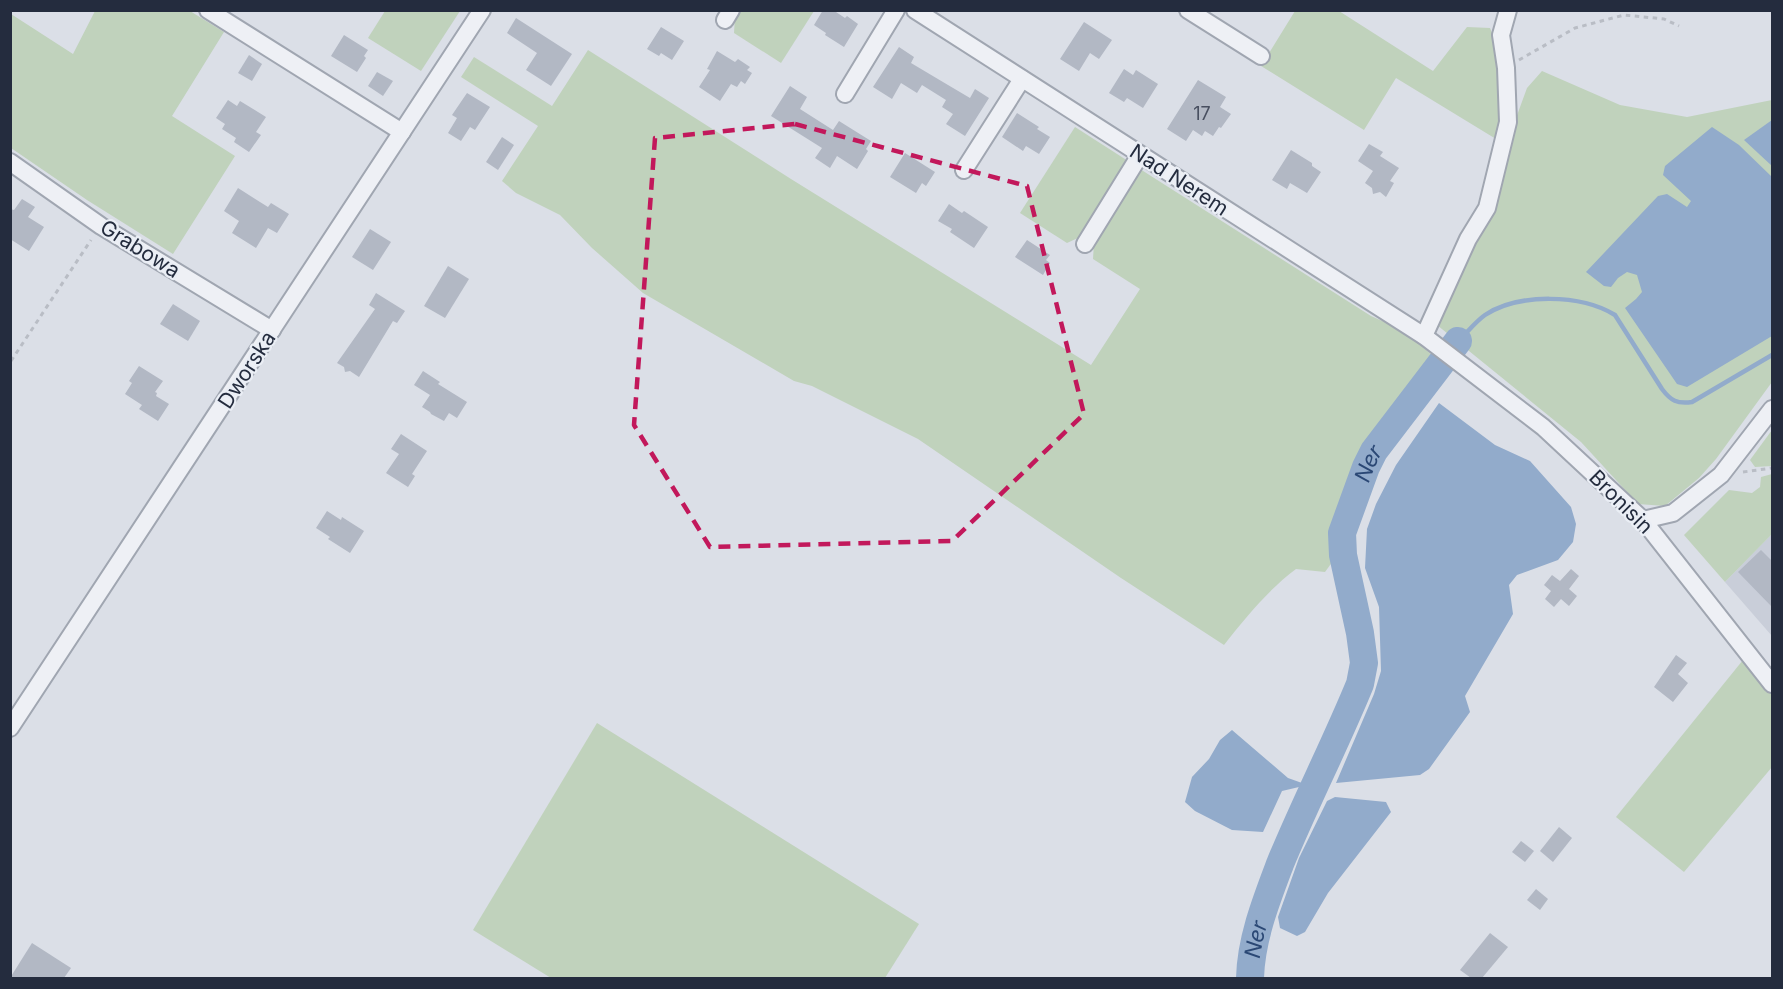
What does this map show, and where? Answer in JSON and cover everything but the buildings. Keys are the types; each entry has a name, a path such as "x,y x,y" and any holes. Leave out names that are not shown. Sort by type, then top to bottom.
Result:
{"street":[{"path":"208,10 402,132"},
{"path":"845,94 896,10"},
{"name":"Nad Nerem","path":"915,10 1424,336 1448,355"},
{"path":"1188,10 1261,56"},
{"path":"1424,336 1468,239 1487,208 1508,122 1506,68 1501,35 1508,10"},
{"name":"Dworska","path":"10,728 481,11"},
{"path":"964,171 1022,79"},
{"path":"1084,244 1140,155"},
{"name":"Grabowa","path":"10,162 101,226 272,330"},
{"name":"Bronisin","path":"1448,355 1543,427 1643,520 1773,684"},
{"path":"1643,520 1673,513 1721,475 1773,409"}],"path":[{"path":"1506,68 1575,28 1624,15 1664,19 1679,26"},
{"path":"11,361 101,226"},
{"path":"1721,475 1773,468"}],"highlighted area":[{"path":"795,124 1027,186 1084,414 952,541 710,547 634,425 655,138"}],"shaded area":[{"path":"1772,534 1772,636 1725,582"}],"green space":[{"path":"95,11 190,11 224,32 172,116 235,156 173,254 87,200 11,148 11,14 73,54"},
{"path":"385,11 460,11 421,71 368,38"},
{"path":"739,11 814,11 781,63 734,33 735,17"},
{"path":"1295,11 1339,11 1433,71 1467,27 1490,28 1498,48 1502,112 1496,139 1396,78 1364,130 1261,66"},
{"path":"588,50 1091,365 1140,289 1093,259 1094,243 1140,169 1371,316 1407,332 1437,360 1367,450 1351,494 1333,561 1325,572 1296,569 1249,614 1224,645 1121,578 918,439 812,386 794,381 643,293 592,248 560,215 516,193 502,181 538,126 461,77 474,57 552,106"},
{"path":"1542,71 1620,105 1687,117 1772,100 1772,382 1716,459 1699,478 1665,506 1638,504 1581,442 1437,325 1461,268 1527,88"},
{"path":"1075,127 1128,161 1080,237 1067,243 1020,213"},
{"path":"1772,430 1772,466 1755,467 1750,460"},
{"path":"1772,474 1772,534 1725,582 1684,535 1729,490 1752,493 1760,487 1761,477"},
{"path":"1743,660 1772,695 1772,767 1684,872 1616,817"},
{"path":"597,723 919,924 885,978 551,978 473,930"}],"water":[{"path":"1772,120 1772,166 1744,140"},
{"path":"1712,127 1739,145 1772,177 1772,336 1687,387 1677,384 1625,308 1642,292 1637,275 1627,272 1611,287 1604,286 1586,272 1658,196 1667,194 1687,207 1691,201 1663,175 1665,166"},
{"path":"1439,403 1495,445 1530,461 1571,507 1576,524 1573,542 1558,560 1517,575 1509,585 1513,614 1465,696 1470,712 1429,769 1420,775 1336,783 1374,694 1381,671 1379,607 1365,568 1367,529 1376,504 1396,465"},
{"path":"1232,730 1288,778 1302,783 1299,787 1282,791 1263,832 1232,830 1195,811 1185,802 1192,777 1209,759 1220,740"},
{"path":"1335,797 1386,802 1391,812 1328,893 1305,932 1297,936 1280,928 1278,917 1299,858 1327,801"}],"waterway":[{"name":"Ner","path":"1458,341 1485,315 1514,303 1550,299 1585,303 1615,315 1662,389 1671,399 1678,402 1692,402 1772,355"},
{"name":"Ner","path":"1250,978 1256,935 1275,878 1360,684 1364,663 1343,555 1342,533 1374,451 1458,341"}]}
